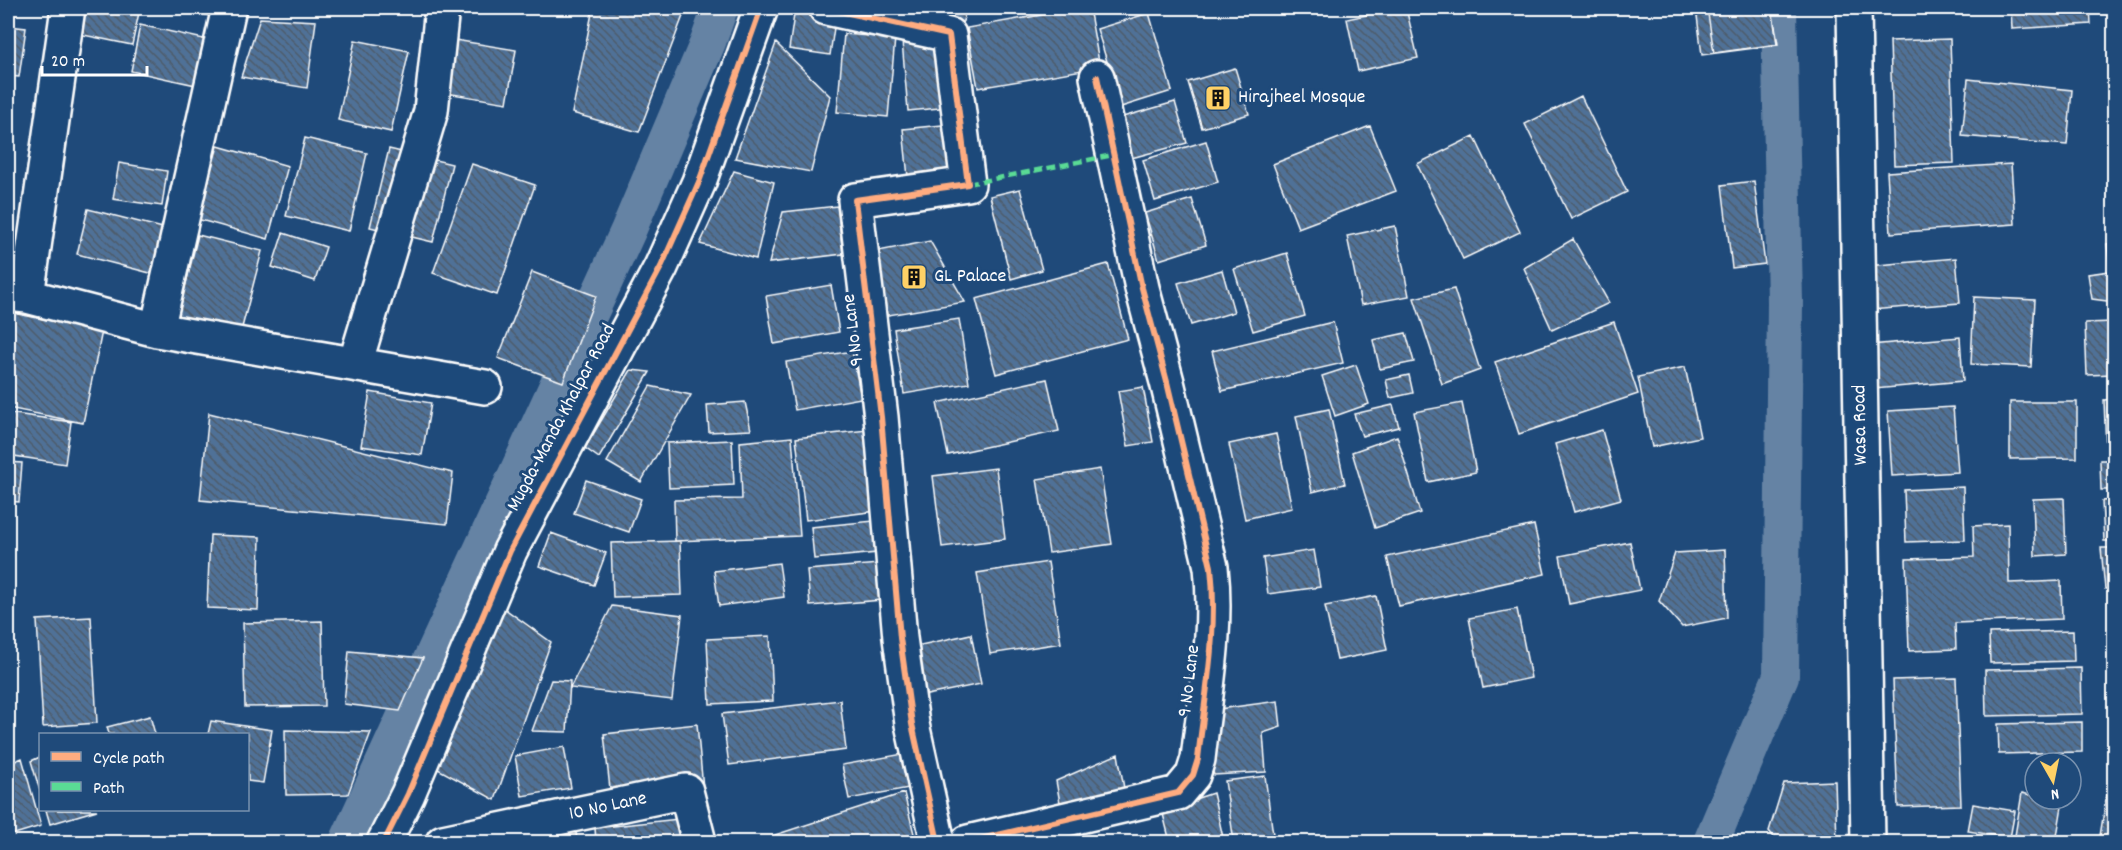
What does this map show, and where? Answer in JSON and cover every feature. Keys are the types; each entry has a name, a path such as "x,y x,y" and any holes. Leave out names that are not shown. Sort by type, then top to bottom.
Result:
{"street":[{"path":"68,8 17,295 157,330 485,387"},
{"path":"157,330 229,8"},
{"path":"355,364 432,111 442,8"},
{"name":"Mugda-Manda Khalpar Road","path":"384,843 408,794 510,551 661,267 699,182 761,8"},
{"name":"9 No Lane","path":"826,8 949,35 968,184 855,200 881,417 900,638 912,724 938,843"},
{"name":"Wasa Road","path":"1854,8 1868,843"},
{"name":"9 No Lane","path":"968,843 1178,792 1193,775 1198,759 1211,646 1214,598 1211,567 1142,288 1097,77"},
{"name":"10 No Lane","path":"443,843 686,791 699,843"}],"building":[{"path":"74,8 140,8 132,45 69,32"},
{"path":"168,8 223,8 221,18"},
{"path":"593,8 686,8 639,132 572,113"},
{"path":"795,8 836,14 830,55 789,49"},
{"path":"875,8 966,8 961,30"},
{"path":"1089,8 1100,67 978,88 967,28"},
{"path":"1406,8 1418,58 1358,71 1347,19"},
{"path":"1696,8 1772,8 1777,45 1702,55"},
{"path":"1772,8 1778,44 1714,53 1708,14"},
{"path":"2011,8 2090,8 2091,24 2012,29"},
{"path":"2111,8 2114,8 2114,16 2110,16"},
{"path":"1149,13 1172,91 1121,107 1097,29"},
{"path":"260,18 316,21 307,88 241,77"},
{"path":"140,25 213,41 205,87 131,71"},
{"path":"8,26 26,28 19,77 8,76"},
{"path":"844,34 895,38 888,117 837,112"},
{"path":"944,37 950,107 908,111 902,41"},
{"path":"1950,39 1954,163 1894,165 1890,41"},
{"path":"355,40 409,51 391,132 338,120"},
{"path":"455,40 516,50 507,103 446,93"},
{"path":"776,43 830,96 811,172 735,158"},
{"name":"Hirajheel Mosque","path":"1235,68 1249,114 1202,128 1188,82"},
{"path":"1968,79 2072,90 2067,145 1962,136"},
{"path":"1581,96 1627,192 1571,219 1525,124"},
{"path":"1175,102 1187,143 1124,160 1112,120"},
{"path":"952,124 957,172 908,177 903,129"},
{"path":"1370,126 1396,191 1298,228 1273,164"},
{"path":"1474,136 1520,232 1463,259 1417,164"},
{"path":"305,138 367,153 349,231 286,216"},
{"path":"1206,141 1218,182 1155,201 1143,160"},
{"path":"218,146 288,166 268,239 197,219"},
{"path":"389,149 452,164 433,242 370,227"},
{"path":"119,163 167,171 162,206 113,199"},
{"path":"472,164 535,185 497,295 433,273"},
{"path":"2011,164 2015,224 1891,233 1887,172"},
{"path":"734,171 774,182 756,259 700,244"},
{"path":"1754,181 1765,264 1732,268 1722,185"},
{"path":"1020,189 1042,270 1011,279 990,196"},
{"path":"1192,199 1206,245 1159,260 1145,213"},
{"path":"837,206 843,254 769,263 783,212"},
{"path":"88,209 163,228 154,274 77,254"},
{"path":"1395,226 1409,296 1361,305 1347,236"},
{"path":"283,233 326,247 315,281 272,267"},
{"path":"198,235 262,251 239,339 176,324"},
{"path":"1573,239 1609,303 1552,330 1524,268"},
{"name":"GL Palace","path":"930,241 965,302 883,316 873,252"},
{"path":"2114,243 2114,302 2092,299 2088,274 2110,271 2107,244"},
{"path":"1287,253 1305,316 1253,331 1234,269"},
{"path":"1956,258 1960,303 1870,310 1867,266"},
{"path":"1108,264 1128,339 996,374 976,299"},
{"path":"1222,270 1234,312 1191,325 1178,283"},
{"path":"532,272 596,296 563,382 498,358"},
{"path":"831,285 839,332 774,344 766,296"},
{"path":"1454,289 1480,370 1442,384 1414,298"},
{"path":"1974,297 2035,300 2031,367 1971,364"},
{"path":"8,312 102,331 83,423 8,408"},
{"path":"959,319 969,383 904,394 894,329"},
{"path":"1333,322 1343,363 1222,391 1212,351"},
{"path":"1614,322 1638,394 1519,434 1495,362"},
{"path":"2114,322 2114,374 2087,375 2085,323"},
{"path":"1406,333 1414,362 1380,369 1373,340"},
{"path":"1960,337 1963,381 1874,389 1870,345"},
{"path":"852,351 861,398 795,410 786,362"},
{"path":"1356,365 1369,404 1335,416 1322,376"},
{"path":"1685,367 1700,437 1652,447 1638,377"},
{"path":"631,370 650,372 599,458 585,448"},
{"path":"1409,375 1413,393 1390,398 1386,380"},
{"path":"1047,379 1059,431 948,455 937,403"},
{"path":"650,386 691,395 641,482 607,462"},
{"path":"1143,387 1153,442 1128,446 1118,391"},
{"path":"370,392 431,403 422,455 361,446"},
{"path":"2114,399 2114,449 2106,450 2104,400"},
{"path":"745,402 751,430 709,432 707,405"},
{"path":"2010,402 2077,402 2077,458 2010,459"},
{"path":"1462,403 1476,472 1428,482 1414,412"},
{"path":"1393,405 1399,427 1362,436 1354,414"},
{"path":"1953,407 1958,472 1892,476 1888,411"},
{"path":"1329,409 1345,484 1312,492 1296,416"},
{"path":"8,413 71,422 65,464 8,455"},
{"path":"209,413 453,473 447,524 200,500"},
{"path":"867,430 877,511 806,520 796,438"},
{"path":"1602,430 1621,499 1574,512 1555,444"},
{"path":"1276,434 1292,508 1245,519 1229,444"},
{"path":"1397,436 1420,513 1375,528 1352,452"},
{"path":"792,437 800,536 675,541 674,500 742,499 740,442"},
{"path":"732,440 734,485 669,488 667,443"},
{"path":"2100,460 2114,460 2114,490 2101,490"},
{"path":"8,462 22,463 19,502 8,501"},
{"path":"996,468 1005,539 942,547 933,476"},
{"path":"1100,469 1112,544 1049,553 1037,479"},
{"path":"586,480 641,499 629,532 574,513"},
{"path":"1963,487 1965,540 1906,542 1904,490"},
{"path":"2064,498 2066,554 2035,556 2033,499"},
{"path":"2114,500 2114,541 2104,541 2102,501"},
{"path":"874,521 877,553 814,559 811,527"},
{"path":"2008,524 2009,583 2061,581 2062,619 1955,623 1956,649 1909,651 1906,559 1974,557 1973,526"},
{"path":"1534,525 1545,574 1399,606 1387,557"},
{"path":"551,533 606,553 594,585 539,566"},
{"path":"210,535 260,537 258,610 207,608"},
{"path":"680,541 682,595 613,597 611,543"},
{"path":"1630,542 1640,590 1569,604 1560,556"},
{"path":"2101,548 2114,548 2114,589 2105,589"},
{"path":"1314,550 1320,587 1268,594 1263,558"},
{"path":"1725,550 1727,618 1682,627 1659,601 1675,553"},
{"path":"1048,562 1061,643 990,654 977,573"},
{"path":"779,563 784,597 719,606 714,571"},
{"path":"879,564 882,600 810,606 807,570"},
{"path":"1376,596 1387,650 1337,660 1325,606"},
{"path":"501,606 551,642 495,800 434,767"},
{"path":"612,606 682,615 672,700 570,688"},
{"path":"1517,609 1531,678 1483,688 1469,618"},
{"path":"91,617 97,723 43,727 37,620"},
{"path":"322,621 324,706 245,707 243,623"},
{"path":"2073,631 2074,661 1990,663 1989,633"},
{"path":"971,634 981,684 917,697 907,648"},
{"path":"770,636 773,701 710,704 707,639"},
{"path":"349,651 423,658 400,711 344,704"},
{"path":"2081,668 2082,714 1986,716 1985,670"},
{"path":"1956,678 1961,805 1898,807 1893,680"},
{"path":"551,680 570,681 567,732 532,731"},
{"path":"840,700 846,750 729,765 722,714"},
{"path":"1278,701 1281,727 1263,733 1266,772 1214,775 1207,751 1219,709"},
{"path":"8,707 13,752 8,753"},
{"path":"150,716 155,733 109,733 107,727"},
{"path":"211,721 272,730 263,783 249,781 249,733 208,733"},
{"path":"2082,722 2082,751 2023,751 2023,753 1999,754 1998,724"},
{"path":"697,724 703,788 611,798 604,734"},
{"path":"285,730 371,732 348,794 286,795"},
{"path":"564,747 571,788 522,796 515,756"},
{"path":"2114,750 2114,842 2099,842"},
{"path":"903,754 909,788 849,799 842,765"},
{"path":"1118,754 1125,794 1063,819 1056,781"},
{"path":"39,757 39,788 31,761"},
{"path":"22,758 41,826 8,836 8,764"},
{"path":"1265,776 1274,842 1234,842 1225,781"},
{"path":"1835,781 1837,842 1778,842 1769,831 1784,783"},
{"path":"904,793 916,842 776,842 775,835"},
{"path":"1213,793 1224,842 1170,842 1162,810"},
{"path":"2022,793 2023,811 2061,811 2056,842 2014,842"},
{"path":"1973,804 2015,811 2010,838 1968,831"},
{"path":"46,811 94,811 50,824"},
{"path":"688,818 690,842 596,842 595,828"},
{"path":"575,821 577,842 490,842"}],"waterway":[{"path":"347,842 628,231 708,42 720,8"},
{"path":"1711,842 1781,676 1785,302 1779,8"}],"marked path":[{"path":"968,184 1113,155"}],"cycle path":[{"path":"384,842 408,794 510,551 661,267 699,182 761,8"},
{"path":"826,8 949,35 968,184 855,200 881,417 900,638 912,724 938,842"},
{"path":"968,842 1178,793 1193,775 1198,759 1212,639 1211,567 1142,288 1097,77"}],"place":[{"name":"Hirajheel Mosque","path":"1218,98"},
{"name":"GL Palace","path":"914,277"}]}
